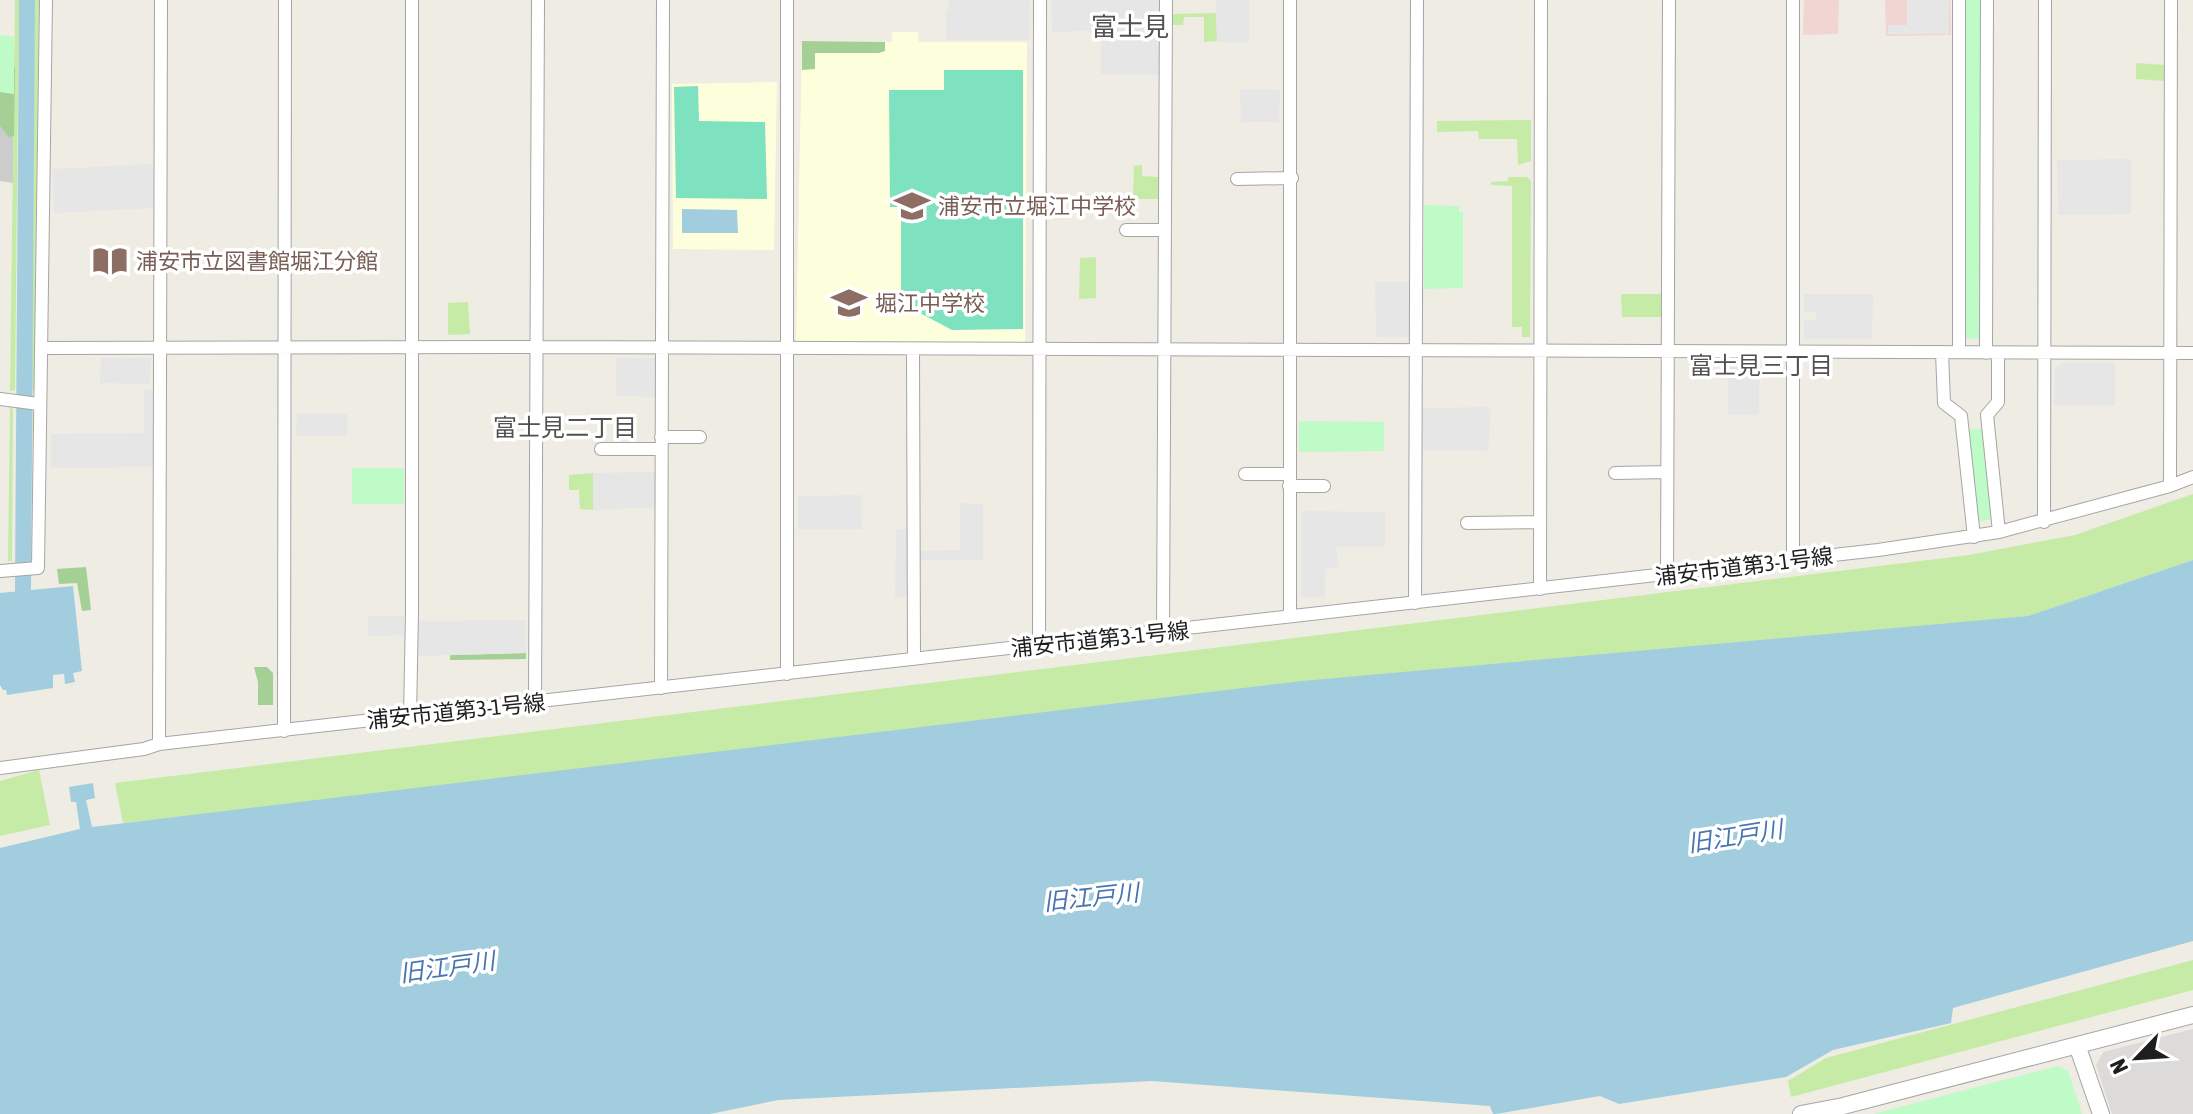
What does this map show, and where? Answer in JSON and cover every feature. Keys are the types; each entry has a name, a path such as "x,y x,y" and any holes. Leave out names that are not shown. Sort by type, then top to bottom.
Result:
{"street":[{"path":"3,570 38,568 46,0"},
{"path":"159,744 161,0"},
{"path":"284,731 285,0"},
{"path":"410,716 412,0"},
{"path":"535,703 538,0"},
{"path":"661,688 663,0"},
{"path":"787,0 787,674"},
{"path":"1039,645 1040,0"},
{"path":"1163,633 1166,0"},
{"path":"1290,0 1290,616"},
{"path":"1415,603 1417,0"},
{"path":"1540,589 1541,0"},
{"path":"1667,575 1669,0"},
{"path":"1793,0 1793,560"},
{"path":"1959,0 1959,352"},
{"path":"1987,0 1992,353 1998,402 1987,415 1999,532"},
{"path":"2044,522 2045,0"},
{"path":"2170,486 2171,0"},
{"path":"1237,179 1292,178"},
{"path":"1126,230 1165,230"},
{"path":"41,348 2193,353"},
{"path":"913,349 914,659"},
{"path":"1942,352 1944,403 1961,416 1987,415"},
{"path":"6,400 39,404"},
{"path":"1961,416 1974,537"},
{"path":"601,449 700,437"},
{"path":"1615,473 1667,472"},
{"path":"1245,474 1324,486"},
{"name":"浦安市道第3-1号線","path":"0,768 144,749 159,744 1163,633 1974,537 2044,522 2193,477"},
{"path":"1467,523 1540,522"},
{"path":"1801,1114 1843,1106 2193,1015"},
{"path":"2077,1045 2101,1114"}],"shaded area":[{"path":"949,0 1030,0 1029,40 946,40"},
{"path":"1051,0 1160,0 1161,75 1101,74 1101,24 1097,24 1097,33 1090,33 1089,30 1052,33"},
{"path":"1216,0 1249,0 1249,43 1217,42"},
{"path":"1804,0 1839,0 1838,34 1803,35"},
{"path":"1885,0 1950,0 1951,35 1886,36"},
{"path":"1907,0 1949,0 1949,34 1888,34 1888,25 1907,25"},
{"name":"浦安市立堀江中学校","path":"892,32 918,32 919,42 1027,42 1025,343 796,343 802,41 892,42"},
{"path":"777,82 774,250 673,249 672,84"},
{"path":"1240,89 1280,90 1279,122 1241,122"},
{"path":"0,98 14,101 13,183 0,181"},
{"path":"2131,159 2131,214 2058,215 2057,160"},
{"path":"153,164 155,208 54,213 52,169"},
{"path":"1375,282 1410,282 1409,337 1376,337"},
{"path":"1804,294 1873,294 1872,339 1804,339 1804,321 1816,320 1816,312 1804,313"},
{"path":"101,358 151,358 150,384 100,383"},
{"path":"616,358 655,358 656,397 616,396"},
{"path":"1728,362 1759,362 1759,414 1728,415"},
{"path":"2064,363 2115,363 2115,406 2054,405 2055,368"},
{"path":"154,389 155,467 51,468 51,434 144,433 144,390"},
{"path":"1491,407 1488,451 1422,450 1422,408"},
{"path":"297,413 347,414 347,436 296,436"},
{"path":"657,472 657,507 593,510 593,473"},
{"path":"861,495 862,529 798,529 798,496"},
{"path":"960,503 983,504 983,560 918,560 918,551 960,550"},
{"path":"1301,511 1385,512 1385,547 1336,547 1338,567 1325,569 1325,597 1301,597"},
{"path":"908,529 907,597 895,597 896,530"},
{"path":"368,616 404,616 404,635 368,636"},
{"path":"525,620 526,653 417,656 417,621"},
{"path":"2193,1029 2193,1114 2112,1114 2096,1065 2103,1052"}],"green space":[{"path":"15,0 19,0 15,390 10,391"},
{"path":"35,0 39,0 34,390 30,392"},
{"path":"1963,0 1983,0 1982,339 1964,338"},
{"path":"1216,13 1217,41 1204,42 1204,17 1184,17 1183,25 1172,25 1172,14"},
{"path":"0,35 14,37 14,94 0,92"},
{"path":"802,41 885,42 885,51 815,53 815,69 802,70"},
{"path":"2136,63 2165,65 2166,81 2136,79"},
{"path":"9,64 15,68 14,136 9,137 0,126 0,77"},
{"path":"944,70 1023,70 1023,329 952,330 901,303 901,207 890,207 889,90 944,90"},
{"path":"698,86 699,121 765,122 767,199 676,198 674,87"},
{"path":"1531,120 1531,161 1518,165 1517,139 1479,139 1478,131 1437,132 1437,121"},
{"path":"1142,165 1142,176 1158,177 1158,199 1133,199 1134,166"},
{"path":"1508,177 1527,177 1531,181 1530,337 1522,337 1522,327 1512,327 1512,186 1491,185 1491,182 1508,181"},
{"path":"1424,205 1459,206 1459,212 1463,212 1463,288 1424,289"},
{"path":"1096,257 1096,298 1079,299 1080,258"},
{"path":"1621,294 1661,294 1661,317 1622,317"},
{"path":"468,302 470,334 448,335 448,303"},
{"path":"10,405 13,410 12,561 8,561"},
{"path":"29,408 33,412 28,559"},
{"path":"1299,421 1384,422 1384,451 1299,452"},
{"path":"1985,428 1993,519 1977,522 1967,430"},
{"path":"352,468 404,468 404,504 352,504"},
{"path":"593,473 593,510 580,509 579,490 569,490 569,475"},
{"path":"2193,494 2193,560 2028,616 123,823 115,783 1969,555 2075,535"},
{"path":"86,567 91,610 82,611 77,583 59,584 57,569"},
{"path":"526,653 526,659 450,660 450,655"},
{"path":"254,667 267,667 273,673 273,705 258,705 258,682"},
{"path":"39,770 50,825 0,836 0,781"},
{"path":"2193,960 2193,990 1791,1097 1788,1081 1826,1058"},
{"path":"2058,1066 2068,1071 2082,1114 1873,1114"}],"water":[{"path":"682,209 737,210 738,233 682,233"},
{"name":"旧江戸川","path":"2193,560 2193,941 1953,1008 1951,1023 1833,1050 1786,1077 1619,1104 1600,1096 1496,1114 1490,1106 1152,1081 778,1100 710,1114 0,1114 0,848 80,829 76,802 71,802 69,787 93,783 95,798 86,800 92,827 1302,681 2028,616"},
{"path":"73,586 82,671 73,673 75,682 65,684 64,674 53,675 53,688 7,695 0,685 0,593"}],"waterway":[{"path":"23,590 27,0"}],"place":[{"name":"浦安市立堀江中学校","path":"912,206"},
{"name":"浦安市立図書館堀江分館","path":"110,261"},
{"name":"堀江中学校","path":"849,303"}],"district":[{"name":"富士見","path":"1130,27"},
{"name":"富士見三丁目","path":"1761,365"},
{"name":"富士見二丁目","path":"565,427"}]}
